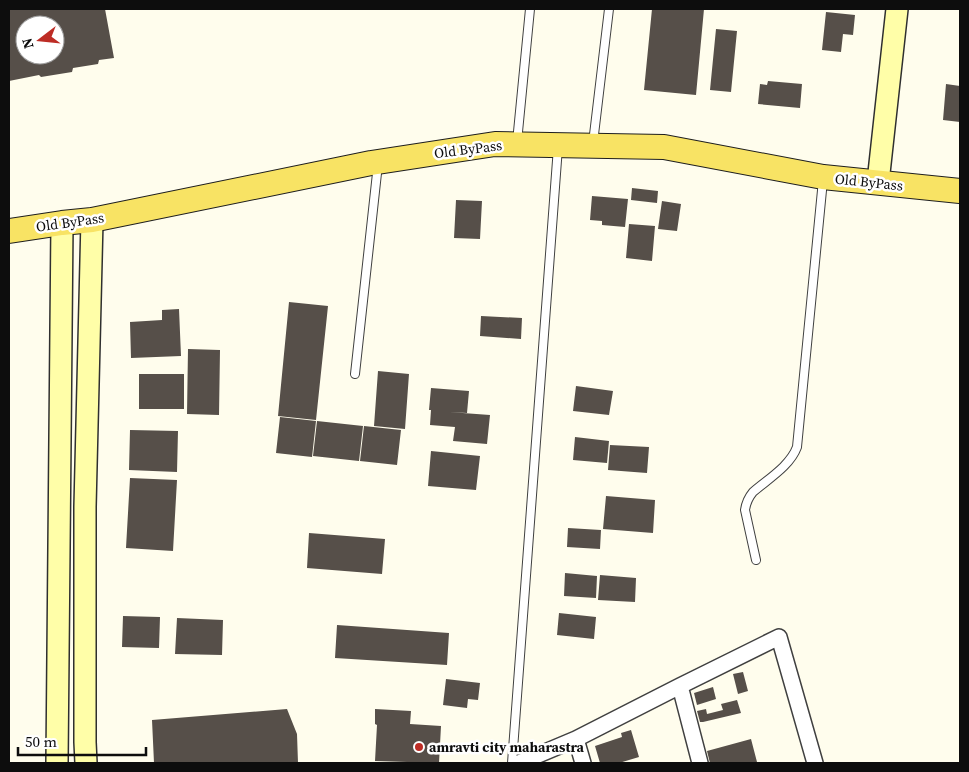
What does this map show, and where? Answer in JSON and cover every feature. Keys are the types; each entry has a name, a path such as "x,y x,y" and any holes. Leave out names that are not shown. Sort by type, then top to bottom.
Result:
{"main road":[{"name":"Old ByPass","path":"9,231 92,220 378,162 495,144 664,147 823,177 960,191"}],"street":[{"path":"878,182 897,9"},
{"path":"86,763 85,507 92,220"},
{"path":"57,763 62,223"},
{"path":"519,763 576,739 779,636 815,763"},
{"path":"680,686 700,763"},
{"path":"576,739 583,763"}],"lane":[{"path":"517,144 530,9"},
{"path":"593,145 609,9"},
{"path":"512,763 558,145"},
{"path":"355,374 378,162"},
{"path":"756,560 745,510 746,504 753,492 787,464 794,455 797,446 823,177"}],"building":[{"path":"9,9 105,9 114,58 99,60 98,64 73,68 72,72 41,77 39,75 9,81"},
{"path":"652,9 704,9 696,95 644,90"},
{"path":"826,12 855,15 853,35 843,34 841,52 822,50"},
{"path":"716,29 737,31 731,92 710,90"},
{"path":"768,81 802,84 800,108 758,104 760,84 767,85"},
{"path":"946,84 960,86 960,122 943,120"},
{"path":"632,188 658,191 657,203 631,200"},
{"path":"592,196 628,199 625,227 602,225 602,221 590,220"},
{"path":"456,200 482,201 480,239 454,238"},
{"path":"662,201 681,204 677,231 658,229"},
{"path":"629,224 655,226 652,261 626,258"},
{"path":"289,302 328,306 316,420 278,416"},
{"path":"179,309 181,356 131,358 130,322 162,320 162,310"},
{"path":"481,316 522,318 521,339 480,336"},
{"path":"188,349 220,350 219,415 187,414"},
{"path":"378,371 409,374 405,429 374,426"},
{"path":"139,374 184,374 184,409 139,409"},
{"path":"576,386 613,391 609,415 573,411"},
{"path":"431,388 469,391 467,413 449,412 490,415 487,444 453,441 455,427 430,425"},
{"path":"280,417 316,421 312,457 276,453"},
{"path":"317,421 363,426 359,461 313,456"},
{"path":"364,426 401,430 397,465 360,461"},
{"path":"130,430 178,431 177,472 129,470"},
{"path":"575,437 609,441 607,463 573,460"},
{"path":"610,445 649,447 647,473 608,470"},
{"path":"431,451 480,456 476,490 428,486"},
{"path":"130,478 177,480 173,551 126,548"},
{"path":"606,496 655,500 653,533 603,529"},
{"path":"568,528 601,530 600,549 567,547"},
{"path":"309,533 385,539 382,574 307,568"},
{"path":"565,573 597,576 596,598 564,596"},
{"path":"600,575 636,578 635,602 598,600"},
{"path":"559,613 596,617 594,639 557,635"},
{"path":"123,616 160,617 159,648 122,647"},
{"path":"177,618 223,620 222,655 175,654"},
{"path":"337,625 449,633 447,665 335,658"},
{"path":"743,672 748,691 738,694 733,674"},
{"path":"446,679 480,683 478,700 468,699 467,708 443,705"},
{"path":"713,687 716,699 697,705 694,693"},
{"path":"737,700 741,713 700,722 697,711 706,709 707,714 723,710 721,704"},
{"path":"287,709 297,734 298,763 154,763 152,720"},
{"path":"375,709 411,711 410,724 441,726 439,763 375,761 377,725 375,724"},
{"path":"631,730 639,757 619,763 600,763 595,746 622,737 621,733"},
{"path":"751,739 757,762 710,763 707,751"}],"place":[{"name":"amravti city maharastra","path":"419,747"}]}
